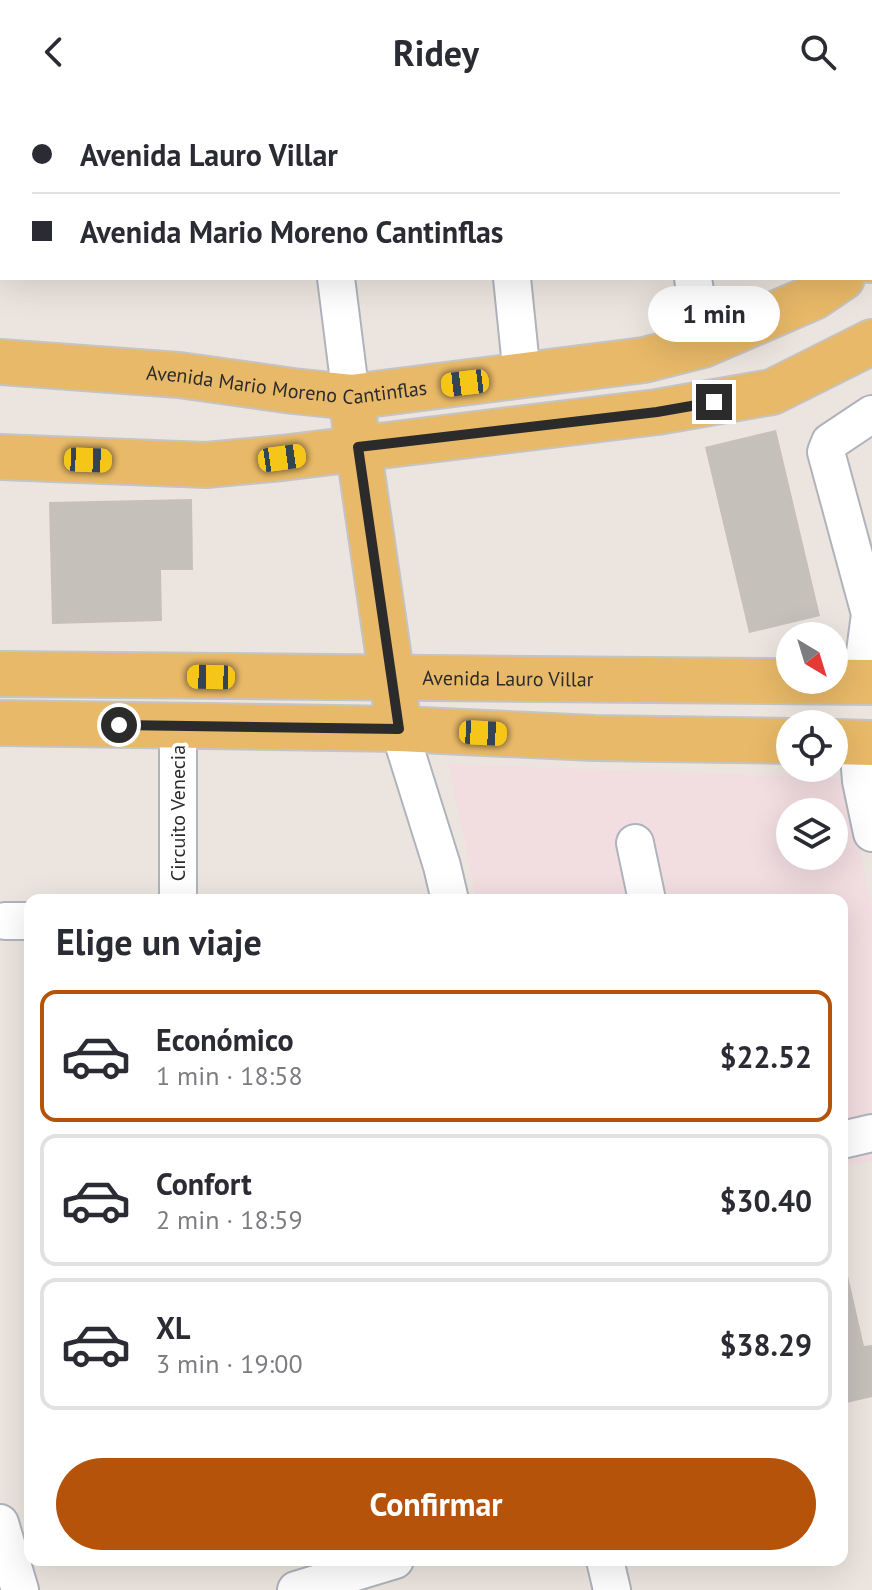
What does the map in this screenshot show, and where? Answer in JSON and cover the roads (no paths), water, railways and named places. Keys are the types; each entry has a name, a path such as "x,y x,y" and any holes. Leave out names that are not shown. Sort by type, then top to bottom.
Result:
{"main road":[{"name":"Avenida Mario Moreno Cantinflas","path":"0,362 179,375 351,397 644,360 703,345 814,297 839,280"},
{"path":"0,457 206,465 657,412 772,392 872,342"},
{"path":"351,397 399,729"},
{"name":"Avenida Lauro Villar","path":"0,674 866,682"},
{"path":"0,723 399,729 594,738 776,741"}],"street":[{"path":"336,280 351,397"},
{"path":"512,280 522,376"},
{"path":"693,280 703,345"},
{"path":"866,682 870,614 826,452 830,442 872,414"},
{"name":"Circuito Venecia","path":"178,726 178,894"},
{"path":"399,729 449,894"},
{"path":"855,743 872,833"},
{"path":"635,843 646,894"},
{"path":"848,1139 872,1133"},
{"path":"0,1523 20,1590"},
{"path":"296,1590 375,1566"},
{"path":"606,1566 612,1590"}]}
